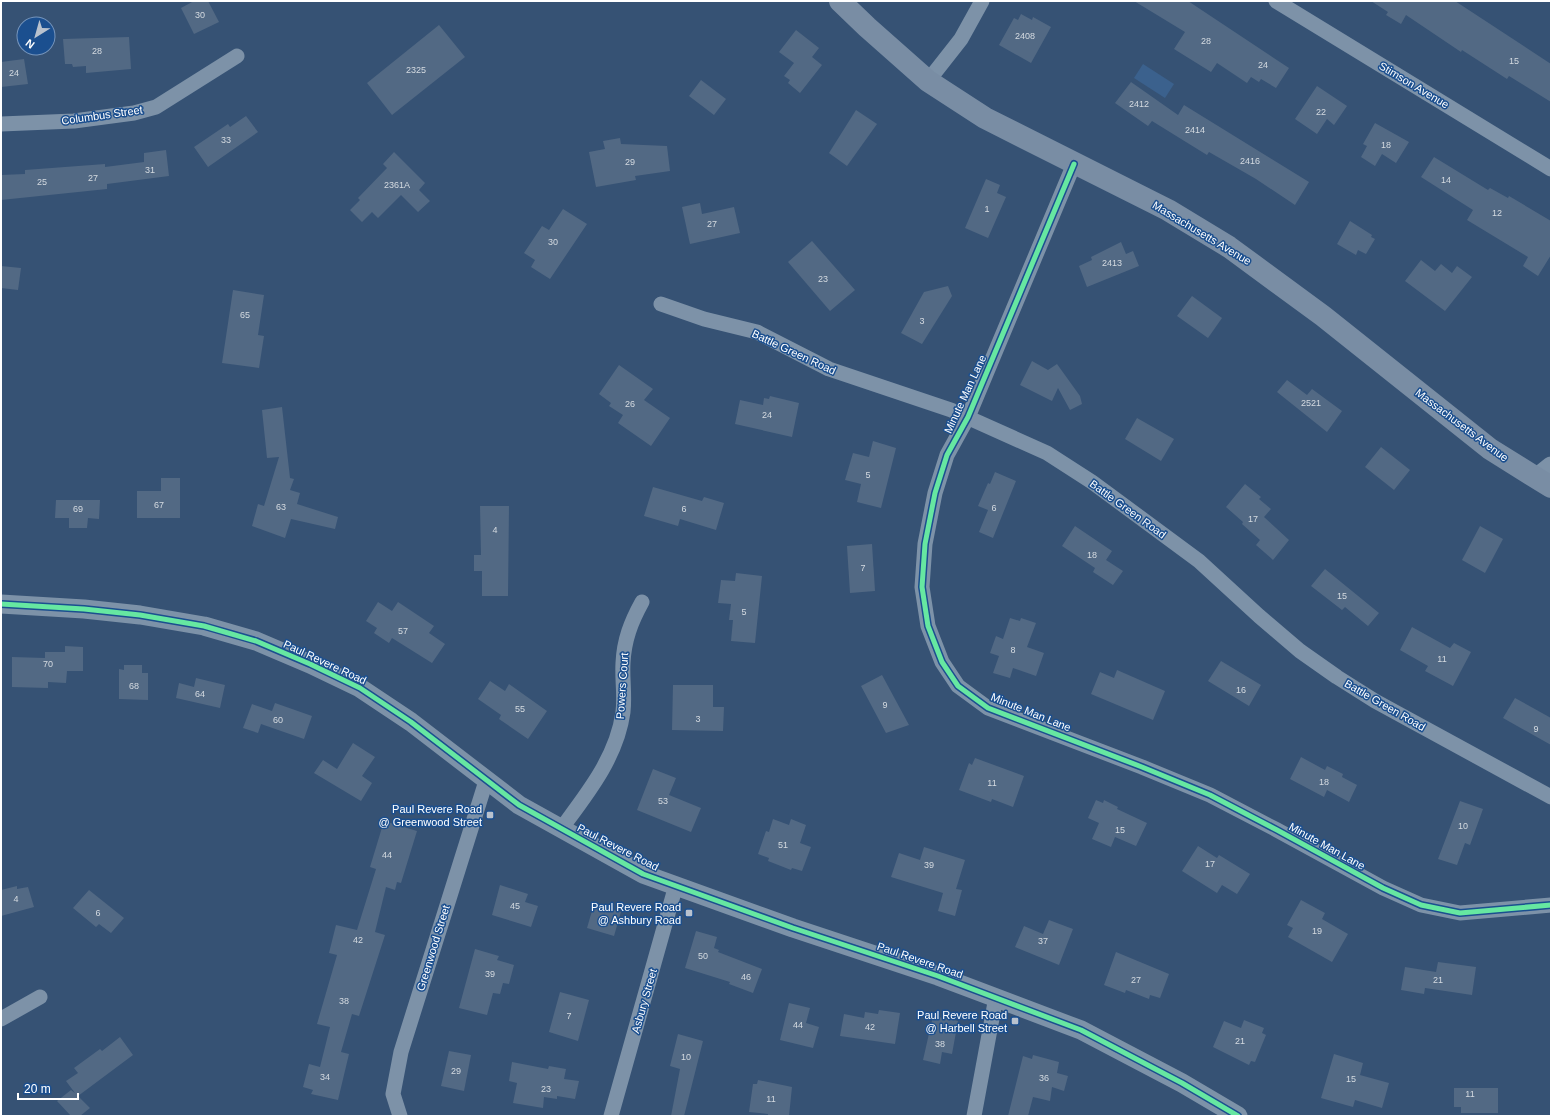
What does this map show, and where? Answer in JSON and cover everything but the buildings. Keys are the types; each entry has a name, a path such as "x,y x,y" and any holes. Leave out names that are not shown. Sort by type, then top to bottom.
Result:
{"main road":[{"name":"Massachusetts Avenue","path":"840,1 928,81 985,118 1168,210 1229,247 1323,316 1490,449 1546,477"}],"street":[{"path":"928,81 961,39 982,1"},
{"name":"Stimson Avenue","path":"1276,1 1551,169"},
{"name":"Columbus Street","path":"1,124 74,121 134,112 156,107 237,56"},
{"name":"Minute Man Lane","path":"1074,164 968,417 947,455 935,493 925,544 922,587 928,626 942,662 958,686 988,708 1142,767 1210,795 1383,888 1421,905 1460,913 1551,905"},
{"name":"Battle Green Road","path":"661,304 704,319 757,332 829,369 968,417 1046,453 1099,487 1199,561 1258,616 1300,650 1337,677 1375,701 1551,797"},
{"name":"Powers Court","path":"561,829 590,789 614,745 623,712 623,662 626,641 630,624 642,602"},
{"name":"Paul Revere Road","path":"1,604 84,609 140,615 204,626 256,641 310,664 360,688 411,722 519,805 642,874 793,928 938,976 1081,1030 1182,1083 1238,1116"},
{"name":"Greenwood Street","path":"400,1116 392,1094 401,1052 486,781"},
{"name":"Asbury Street","path":"611,1116 676,885"},
{"path":"1,1019 40,997"},
{"path":"974,1116 996,997"}],"water":[{"path":"1143,64 1174,84 1165,98 1134,78"}],"cycle path":[{"path":"1074,164 968,417 947,455 935,493 925,544 922,587 928,626 942,662 958,686 988,708 1142,767 1210,795 1383,888 1421,905 1460,913 1551,905"},
{"path":"1,604 84,609 140,615 204,626 256,641 310,664 360,688 411,722 519,805 643,874 793,928 938,976 1081,1030 1182,1083 1238,1116"}],"place":[{"name":"Paul Revere Road @ Greenwood Street","path":"490,815"},
{"name":"Paul Revere Road @ Ashbury Road","path":"689,913"},
{"name":"Paul Revere Road @ Harbell Street","path":"1015,1021"}]}
